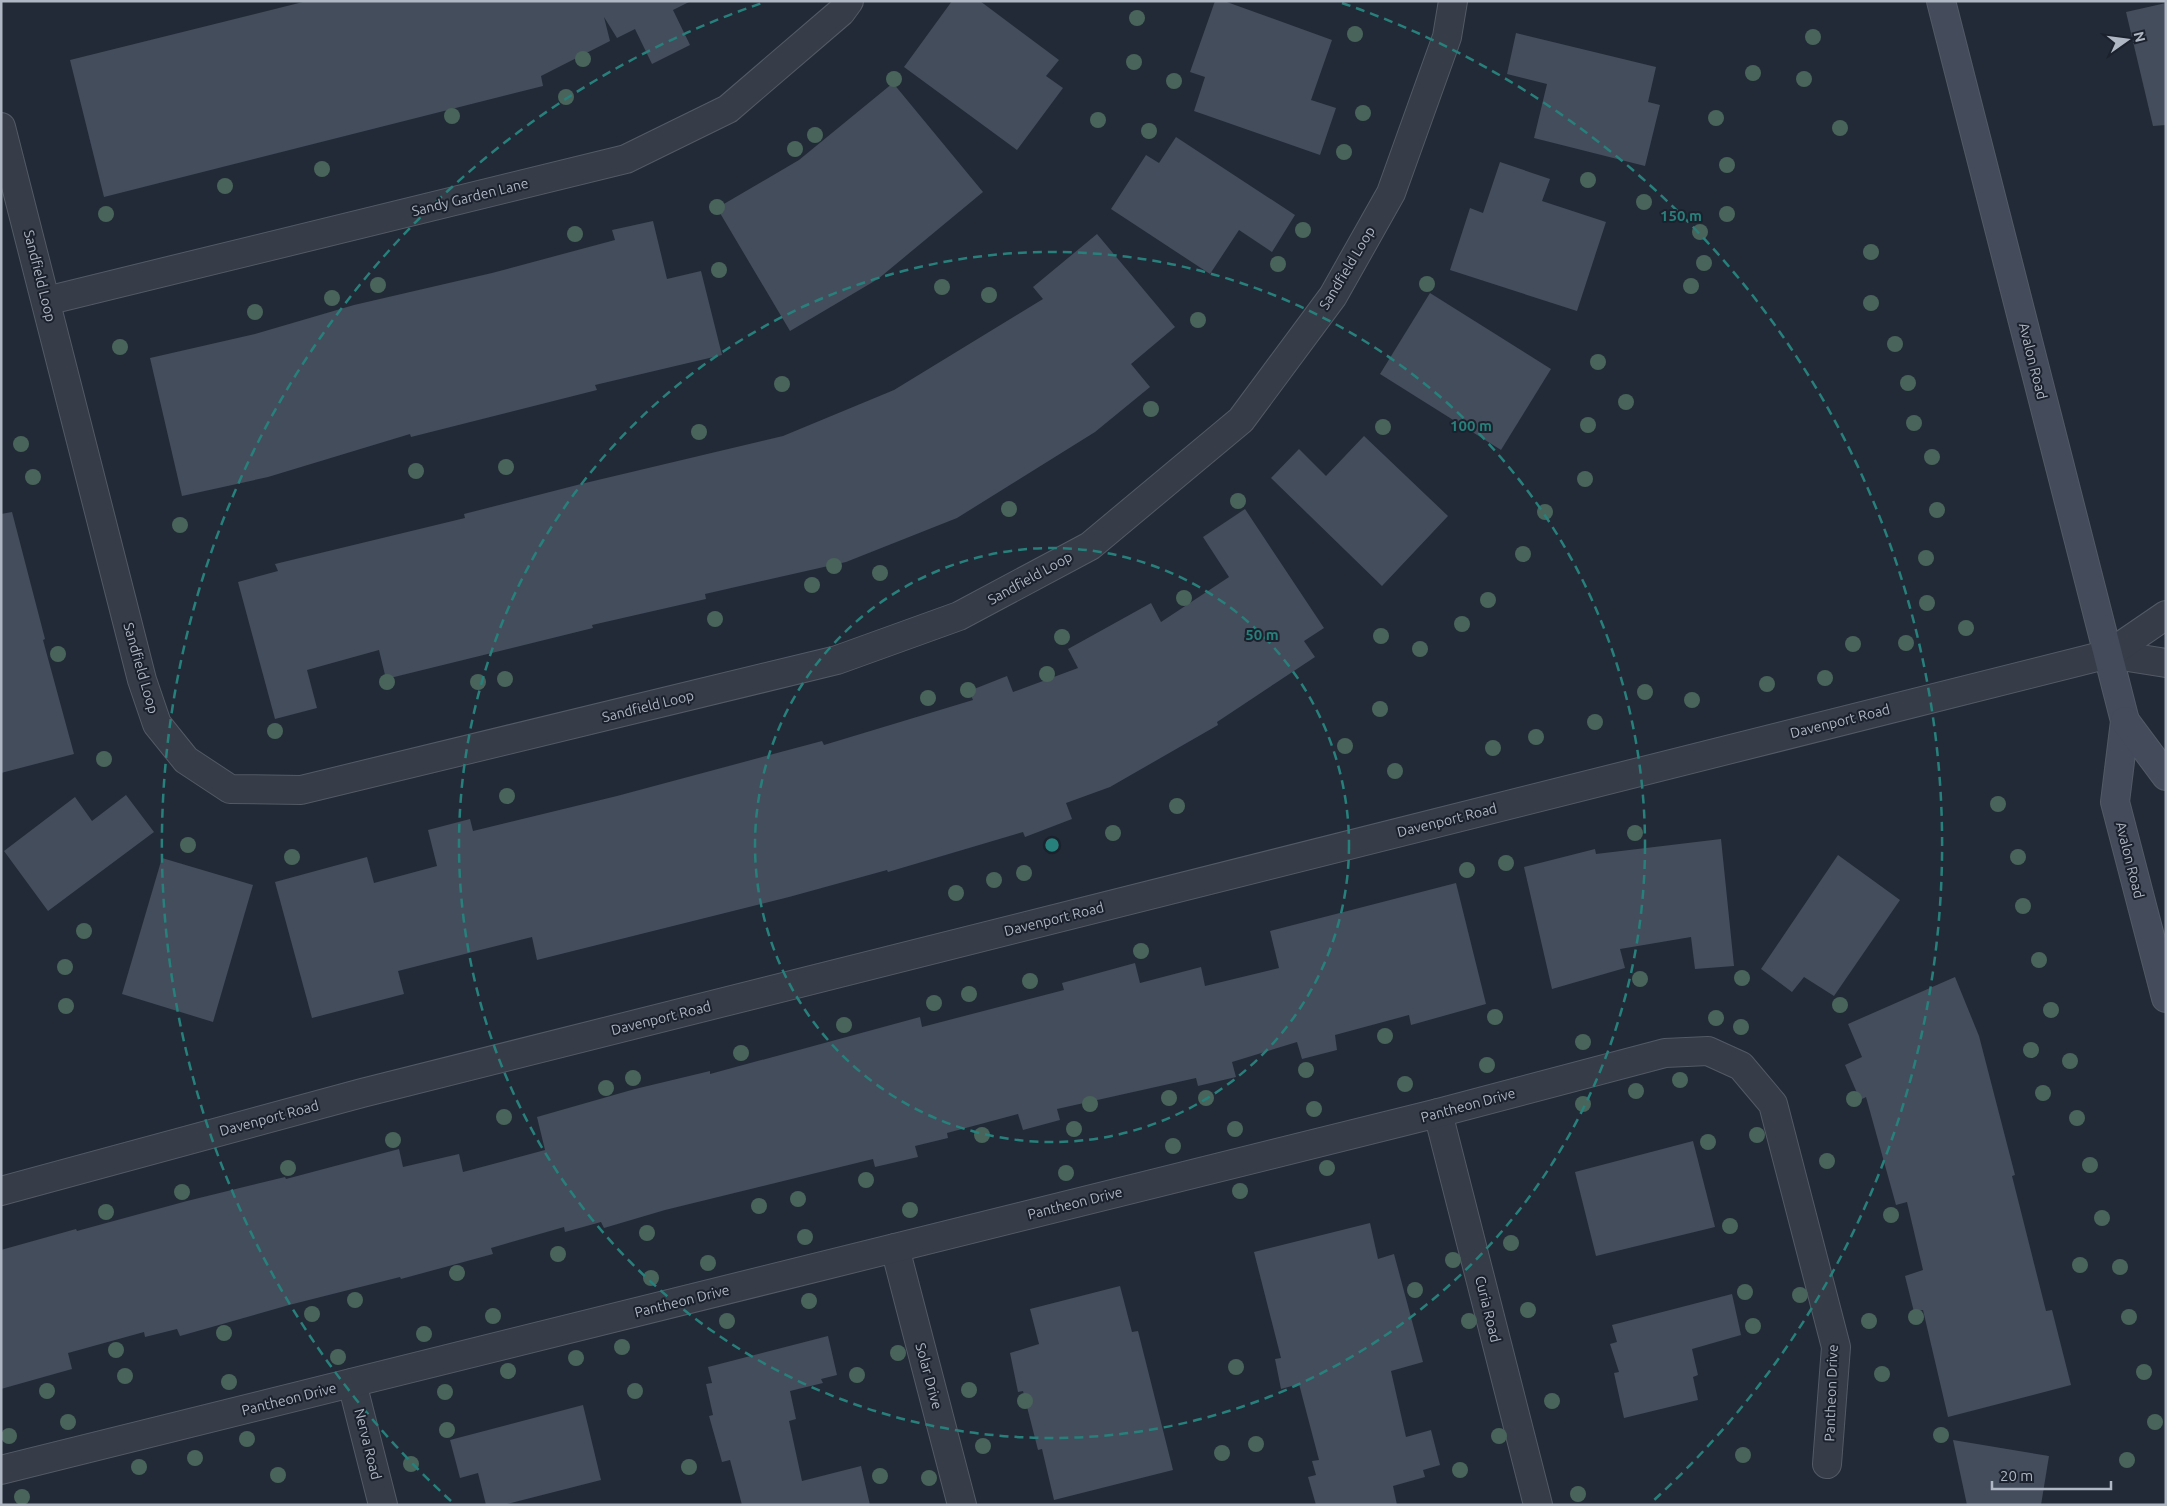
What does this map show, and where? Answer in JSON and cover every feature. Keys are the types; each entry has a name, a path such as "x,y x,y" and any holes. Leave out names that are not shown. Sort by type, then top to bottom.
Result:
{"main road":[{"name":"Avalon Road","path":"1941,1 2126,721 2166,776"},
{"name":"Avalon Road","path":"2126,721 2115,802 2166,998"}],"street":[{"name":"Sandy Garden Lane","path":"46,301 626,159 728,109 841,12 849,1"},
{"name":"Sandfield Loop","path":"1,127 142,680 157,724 186,760 230,789 301,790 837,660 959,616 1090,546 1241,420 1333,296 1391,192 1447,37 1453,1"},
{"path":"2109,654 2166,615"},
{"path":"2109,654 2166,663"},
{"name":"Davenport Road","path":"1,1191 362,1093 2109,654"},
{"name":"Pantheon Drive","path":"1,1470 1438,1113 1665,1053 1708,1051 1741,1066 1773,1104 1836,1347 1828,1464"},
{"name":"Curia Road","path":"1438,1113 1538,1505"},
{"name":"Solar Drive","path":"895,1248 962,1505"},
{"name":"Nerva Road","path":"352,1383 383,1505"}],"building":[{"path":"307,1 691,1 673,10 690,45 652,64 635,29 617,38 604,17 610,41 541,76 543,86 104,197 70,60"},
{"path":"952,1 980,1 1059,60 1046,76 1063,88 1017,150 904,67"},
{"path":"1215,1 1224,1 1332,40 1311,100 1336,108 1320,155 1194,111 1205,77 1190,72"},
{"path":"2166,3 2166,125 2153,126 2126,12"},
{"path":"1516,33 1656,67 1648,102 1660,105 1645,166 1534,138 1547,84 1507,74"},
{"path":"893,83 983,192 878,279 790,331 717,208 799,160"},
{"path":"1176,137 1295,215 1272,252 1239,230 1210,274 1111,209 1146,155 1159,163"},
{"path":"1500,162 1550,179 1542,201 1606,222 1577,311 1450,270 1470,208 1483,213"},
{"path":"653,221 667,279 701,271 722,355 595,385 597,390 411,437 410,434 268,477 182,496 150,358 255,334 354,305 492,273 615,240 612,230"},
{"path":"1097,234 1175,327 1131,364 1150,387 1095,432 957,518 846,562 705,594 706,599 592,625 593,628 386,679 379,650 307,670 317,708 275,719 238,582 278,571 275,564 465,518 464,514 581,484 783,436 894,390 1043,299 1033,287"},
{"path":"1430,293 1551,369 1501,450 1380,374"},
{"path":"1364,436 1448,516 1382,586 1271,478 1299,449 1326,476"},
{"path":"1245,509 1324,628 1304,641 1315,657 1217,722 1218,725 1110,787 1066,803 1072,819 1025,837 1023,832 888,872 887,870 789,897 537,960 532,937 398,971 404,994 312,1018 275,882 367,857 374,883 437,866 428,830 470,819 473,831 617,796 822,741 824,745 973,700 969,691 1007,676 1013,692 1078,668 1068,649 1151,603 1161,622 1229,577 1203,537"},
{"path":"12,512 45,639 43,640 74,754 1,773 1,514"},
{"path":"126,795 154,832 48,911 4,851 75,797 92,821"},
{"path":"1721,839 1734,966 1695,969 1691,937 1620,949 1625,968 1552,989 1524,867 1595,849 1596,854"},
{"path":"1838,855 1900,900 1834,996 1804,977 1792,992 1761,969"},
{"path":"162,858 253,885 213,1022 122,994"},
{"path":"1456,883 1486,1004 1411,1025 1409,1015 1335,1035 1337,1050 1302,1059 1297,1042 1232,1062 1236,1077 1198,1086 1196,1078 1057,1109 1060,1120 1023,1130 1018,1114 947,1133 948,1138 915,1146 918,1157 875,1167 873,1159 665,1210 604,1228 601,1222 565,1232 564,1227 491,1248 493,1254 401,1279 400,1277 289,1305 180,1336 177,1329 145,1337 144,1332 68,1353 72,1369 1,1389 1,1250 76,1229 77,1231 187,1201 285,1177 286,1179 399,1149 403,1167 459,1154 463,1172 545,1150 537,1117 635,1089 710,1071 710,1074 920,1017 922,1027 1064,990 1062,983 1135,963 1140,983 1201,967 1205,986 1279,968 1270,931"},
{"path":"1955,977 1979,1036 2015,1175 2012,1176 2046,1311 2052,1310 2071,1385 1948,1417 1923,1310 1914,1312 1905,1276 1923,1270 1907,1202 1896,1205 1866,1097 1860,1100 1845,1065 1862,1057 1848,1024"},
{"path":"1693,1141 1715,1227 1596,1256 1575,1172"},
{"path":"1370,1223 1378,1259 1394,1254 1423,1362 1391,1371 1406,1437 1431,1430 1440,1465 1423,1470 1425,1477 1393,1486 1397,1505 1316,1505 1308,1477 1316,1475 1312,1461 1319,1460 1299,1384 1281,1389 1275,1359 1281,1358 1254,1252"},
{"path":"1120,1286 1132,1332 1138,1331 1173,1470 1054,1500 1042,1449 1038,1450 1023,1391 1018,1392 1010,1353 1039,1344 1030,1309"},
{"path":"1732,1294 1741,1335 1692,1349 1698,1375 1693,1377 1698,1400 1624,1418 1614,1373 1619,1372 1610,1344 1617,1342 1612,1325"},
{"path":"828,1336 837,1375 821,1379 823,1383 790,1391 796,1419 789,1421 802,1481 861,1466 870,1505 742,1505 730,1460 722,1462 709,1416 713,1415 706,1384 712,1383 708,1367"},
{"path":"583,1405 601,1480 503,1505 486,1505 478,1473 460,1478 450,1440"},
{"path":"1953,1440 2049,1456 2041,1505 1967,1505"}]}
